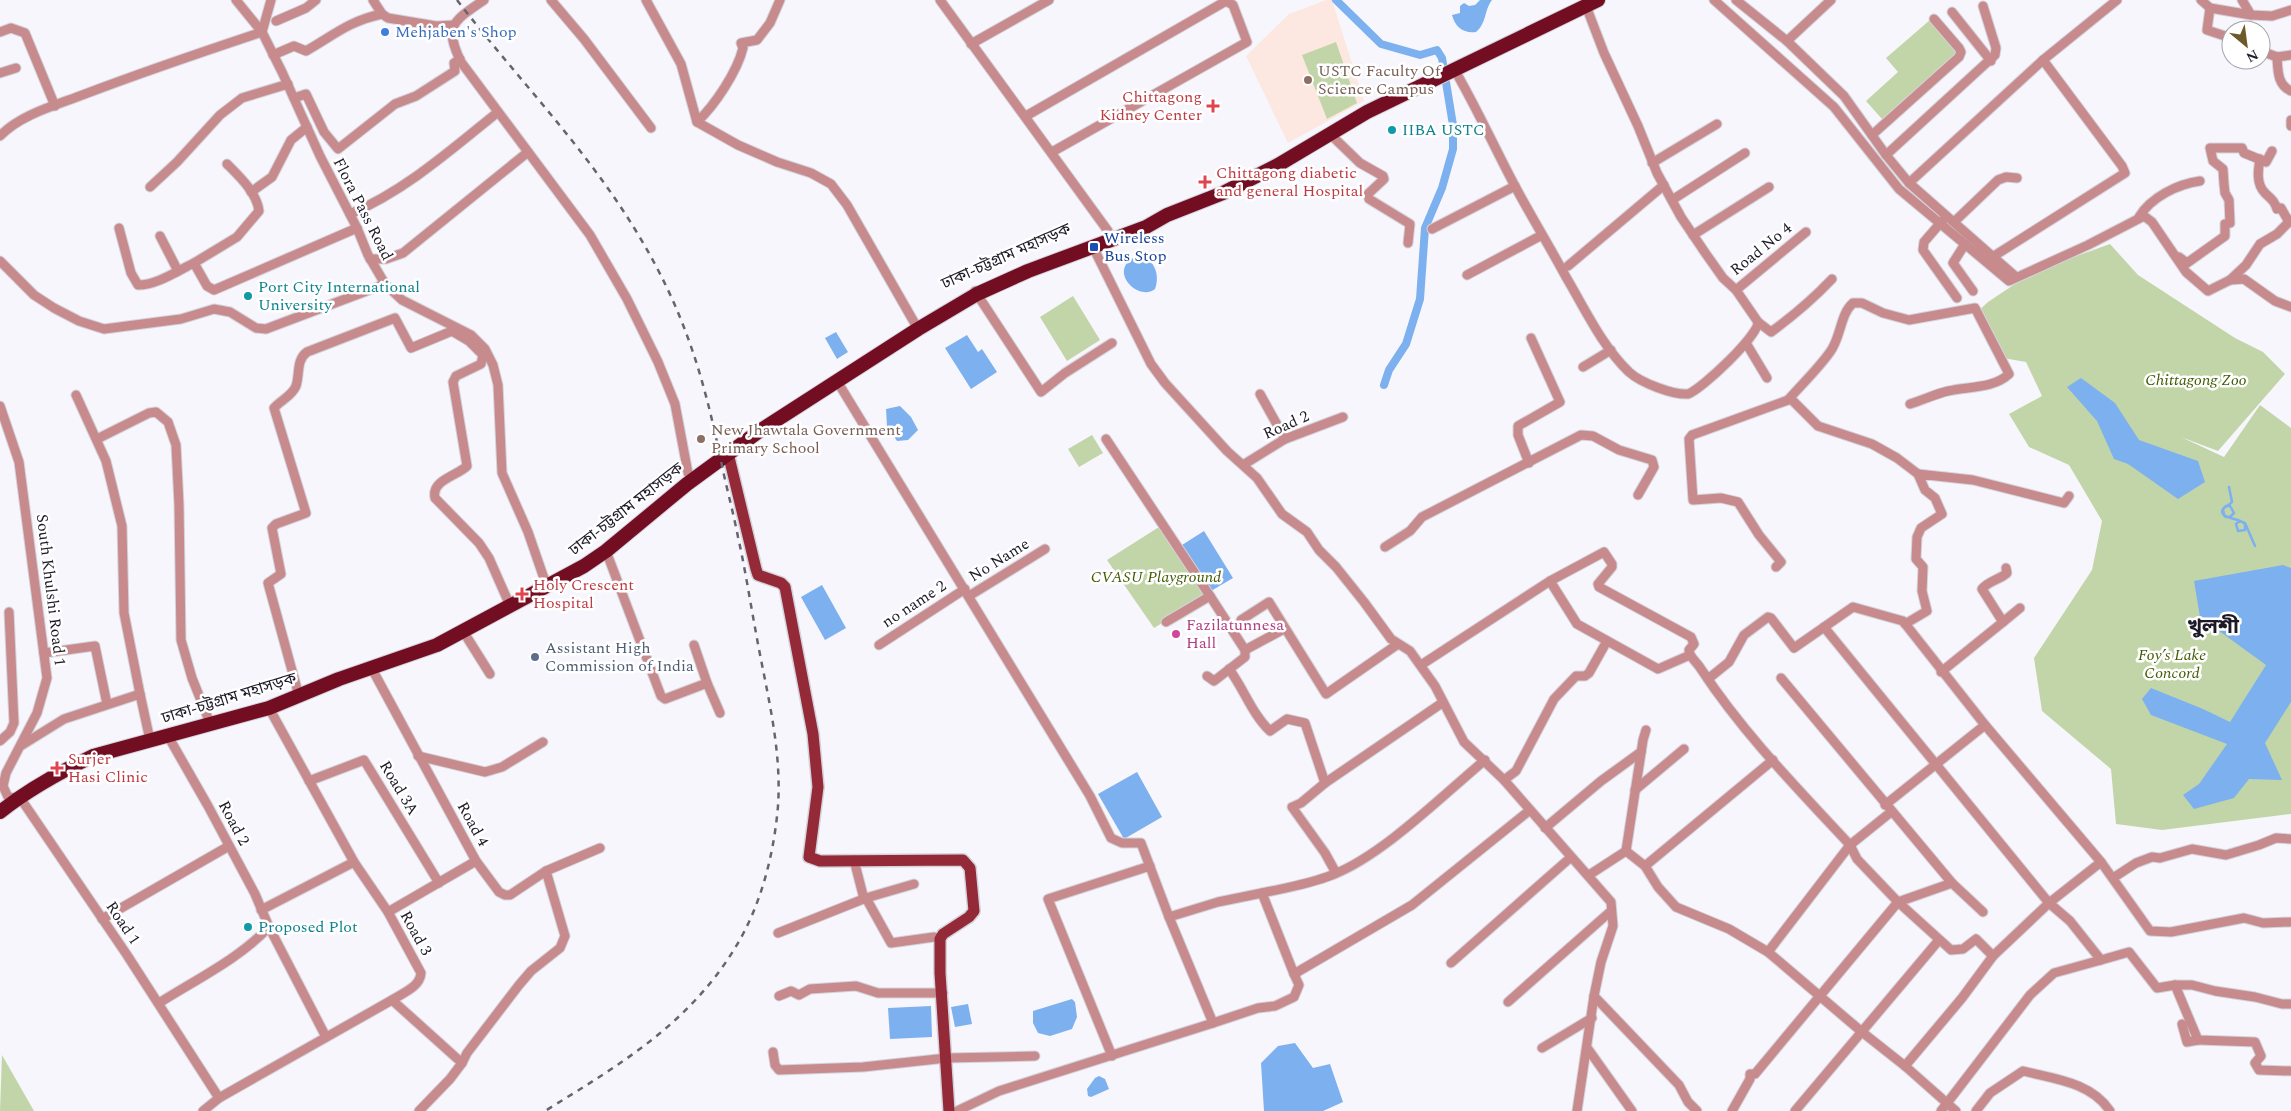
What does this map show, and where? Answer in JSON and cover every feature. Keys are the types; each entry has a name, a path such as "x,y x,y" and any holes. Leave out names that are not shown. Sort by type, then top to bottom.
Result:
{"highway":[{"name":"ঢাকা-চট্টগ্রাম মহাসড়ক","path":"975,291 1146,227 1167,214 1247,182 1367,112 1592,3"},
{"name":"ঢাকা-চট্টগ্রাম মহাসড়ক","path":"150,738 168,736 269,708 367,660 424,643 546,584 596,548 688,473 771,413 997,276 1146,217 1167,214"},
{"name":"ঢাকা-চট্টগ্রাম মহাসড়ক","path":"0,812 9,800 43,776 84,755 150,738 208,718 298,693 437,645 463,632 606,551 728,453 837,381 916,325"}],"main road":[{"path":"728,453 758,576 781,583 785,587 813,734 818,788 809,856 820,861 963,860 970,868 974,910 969,917 943,934 940,939 940,973 943,993 949,1111"}],"street":[{"name":"Flora Pass Road","path":"236,0 262,32 370,258 385,284 402,300 471,335 486,349 494,365 498,385 502,473 528,532 546,584"},
{"path":"0,136 12,124 55,106 156,67 262,32 271,0"},
{"path":"276,21 306,8 316,0"},
{"path":"373,0 382,14 388,18 436,26 454,25"},
{"path":"484,0 454,25 451,32 453,45 460,59 498,112 590,236 631,307 658,362 675,404 688,473"},
{"path":"551,0 584,39 651,128"},
{"path":"646,0 681,64 697,122 738,145 777,162 811,173 831,184 847,205 916,325"},
{"path":"697,122 710,110 736,65 743,48 741,43 757,40 770,23 780,0"},
{"path":"971,44 1049,0"},
{"path":"1714,0 1834,107 1893,183 1965,244 2013,279"},
{"path":"1736,0 1787,41 1844,96 1886,155 1909,183 1994,256 2013,279"},
{"path":"1787,41 1831,0"},
{"path":"1909,183 2043,60 2117,0"},
{"path":"2201,0 2210,8 2251,15 2272,16 2291,10"},
{"path":"2242,0 2251,15"},
{"path":"944,1 971,44 1026,116 1108,231"},
{"path":"1026,116 1226,1 1233,5 1247,42 1052,152"},
{"path":"1592,3 1604,53 1652,163 1681,218 1723,278 1736,290 1758,322 1772,332 1798,309 1808,304 1832,279"},
{"path":"1886,155 1991,61 1996,48 1982,6"},
{"path":"2210,8 2207,30 2221,35"},
{"path":"1952,12 1991,61"},
{"path":"273,55 294,46 306,51 346,25 362,18 382,14"},
{"path":"1872,135 1959,57 1961,52 1934,19"},
{"path":"0,32 11,28 25,33 55,106"},
{"path":"2271,54 2277,57 2291,56"},
{"path":"2277,57 2279,77 2284,88 2291,91"},
{"path":"294,98 306,94 324,132 338,149 396,104 416,96 445,79 455,71 454,63 460,59"},
{"path":"1994,256 2125,173 2101,136 2043,60"},
{"path":"0,73 16,68"},
{"path":"1449,72 1592,322 1630,374 1642,381 1683,395 1693,392 1746,343 1758,327 1758,322"},
{"path":"150,187 177,162 220,115 242,98 288,84"},
{"path":"350,214 374,204 404,184 498,112"},
{"path":"2291,120 2291,126"},
{"path":"1652,163 1717,124"},
{"path":"251,192 272,177 292,140 307,127"},
{"path":"1330,134 1360,163 1383,176 1384,179 1368,194 1368,198 1410,224 1408,243"},
{"path":"2176,257 2181,257 2187,263 2195,259 2225,236 2225,224 2230,223 2229,200 2225,194 2223,169 2213,161 2210,148 2242,148 2244,154 2266,162 2272,151"},
{"path":"370,258 386,259 404,253 528,152"},
{"path":"1672,200 1745,153"},
{"path":"2013,279 2088,245 2144,216 2152,222 2186,272 2208,291 2230,280 2246,265 2260,244 2278,234 2290,221 2281,208 2277,209 2274,200 2261,188 2258,172 2260,159"},
{"path":"119,228 131,273 138,285 154,282 194,263 237,237 259,211 258,204 251,192 227,164"},
{"path":"1957,298 1923,250 1924,242 1940,223 1950,219 1998,180 2006,176 2017,178"},
{"path":"2139,217 2144,209 2158,197 2182,186 2200,181"},
{"path":"1568,266 1664,185"},
{"path":"1432,228 1515,186"},
{"path":"1693,234 1769,187"},
{"path":"194,263 207,286 214,290 357,228"},
{"name":"Road No 4","path":"1736,290 1806,232"},
{"path":"1467,275 1542,235"},
{"path":"160,236 178,271"},
{"path":"1965,244 1954,263 1973,291"},
{"path":"1093,247 1152,364 1165,383 1227,451 1257,478 1282,514 1307,532 1319,550 1336,567 1391,639 1410,651 1435,686 1442,703 1470,750 1485,760 1504,780 1570,858 1589,875 1611,902 1613,926 1601,962 1594,996 1588,1049 1577,1111"},
{"path":"0,262 41,299 79,321 104,329 181,319 214,309 230,312 256,328 266,329 385,284"},
{"path":"2230,280 2244,279 2275,301 2291,307"},
{"path":"975,291 1041,392 1065,373 1112,343"},
{"path":"1776,567 1781,562 1759,535 1738,502 1721,498 1693,500 1689,439 1692,435 1788,400 1831,350 1844,320 1846,308 1853,303 1862,303 1883,313 1909,320 1975,308 2009,374 2004,379 1989,385 1952,390 1910,404"},
{"path":"298,693 268,583 281,574 272,528 276,524 306,513 274,408 291,395 296,385 300,359 307,352 393,318 396,319 411,348 452,331 469,341 483,355 479,366 456,376 453,382 467,466 446,479 435,488 434,492 435,498 479,543 489,558 508,601"},
{"path":"1529,463 1518,435 1518,426 1560,402 1531,338"},
{"path":"1746,343 1767,378"},
{"path":"1583,367 1611,350"},
{"path":"837,381 1090,796 1111,838 1122,843 1141,843 1213,1023"},
{"path":"1260,394 1285,439"},
{"path":"76,395 106,462 122,526 124,613 150,738"},
{"path":"1788,400 1793,401 1818,426 1872,444 1897,458 1918,474 1925,490 1935,498 1942,514 1921,528 1916,537 1916,558 1923,567 1922,591 1927,611 1905,624"},
{"name":"South Khulshi Road 1","path":"0,406 19,462 47,678 37,713 22,745 3,774"},
{"path":"97,439 149,413 156,412 168,422 173,434 178,469 182,640 192,678 208,718"},
{"name":"Road 2","path":"1243,465 1285,439 1343,417"},
{"path":"1384,547 1410,531 1422,517 1581,435 1594,436 1619,450 1652,460 1654,467 1638,495"},
{"path":"1106,439 1245,650 1245,657 1214,681 1207,676"},
{"path":"1918,474 1973,480 2064,502 2069,496"},
{"name":"No Name","path":"967,593 1045,549"},
{"path":"606,551 661,696 665,699 708,683"},
{"path":"1421,666 1550,581 1604,552 1612,567 1598,584 1599,587 1691,637 1694,644 1689,650 1690,655 1708,679 1772,760 1850,845 1858,859 1898,902 1951,950 1963,949 1976,939 1993,956"},
{"path":"2003,622 1982,589 1986,584 2007,573 2006,568"},
{"path":"1550,581 1577,624 1658,669 1690,655"},
{"name":"no name 2","path":"879,645 967,593"},
{"path":"1166,622 1210,596"},
{"path":"1241,620 1268,602 1326,694 1398,644"},
{"path":"1708,679 1729,662 1744,635 1764,619 1771,618 1794,648 1853,606 1903,621 1941,672 2101,862 2150,931 2171,932 2244,918 2264,923 2291,922"},
{"path":"1941,672 2020,608"},
{"path":"0,741 10,732 14,723 9,612"},
{"path":"1824,628 2049,903 2070,921 2101,960"},
{"path":"1245,650 1284,630"},
{"path":"463,632 490,674"},
{"path":"1504,780 1516,771 1554,699 1576,676 1585,676 1588,673 1607,641"},
{"path":"694,645 720,713"},
{"path":"44,653 95,646 107,704"},
{"name":"Road 4","path":"370,667 476,861 500,892 504,895 510,895 546,871 600,848"},
{"path":"1229,670 1239,682 1262,724 1270,731 1287,718 1305,723 1325,783"},
{"path":"1781,678 1952,883 1983,912"},
{"path":"22,745 64,719 140,694"},
{"path":"1336,873 1325,853 1292,807 1301,803 1325,783 1442,703"},
{"name":"Road 3","path":"203,1111 219,1098 392,1000 415,986 420,980 421,972 388,912 354,862 269,708"},
{"path":"1768,952 1850,845 1936,764 1985,725"},
{"path":"1589,875 1626,851 1646,730"},
{"name":"Road 2","path":"168,736 229,846 326,1037"},
{"path":"418,756 485,772 502,766 543,742"},
{"path":"1635,790 1684,749"},
{"path":"1545,828 1601,781 1641,752"},
{"name":"Road 3A","path":"309,781 364,760 439,883"},
{"path":"1169,917 1218,902 1288,888 1336,873 1353,865 1389,840 1485,760"},
{"path":"1645,866 1772,760"},
{"path":"3,774 3,786 9,800"},
{"name":"Road 1","path":"9,800 23,802 102,918 219,1098"},
{"path":"1294,974 1412,905 1530,810"},
{"path":"2113,878 2136,863 2152,857 2160,858 2192,849 2226,854 2276,838 2291,840"},
{"path":"102,918 229,846"},
{"path":"1626,851 1645,866 1658,887 1676,907 1730,929 1768,952 1905,1066 1944,1107 1956,1111"},
{"path":"1451,963 1570,858"},
{"path":"854,860 865,898 890,943 934,937 940,939"},
{"path":"388,912 476,861"},
{"path":"262,910 354,862"},
{"path":"1905,1066 1962,998 1993,956 2049,903 2101,862"},
{"path":"1112,1056 1048,899 1150,866"},
{"path":"419,1111 450,1079 467,1053 531,971 560,948 565,936 546,871"},
{"path":"1732,1111 1750,1079 1750,1074 1755,1074 1898,902 1952,883"},
{"path":"778,933 865,898 914,884"},
{"path":"957,1111 999,1091 1258,1008 1275,1006 1294,997 1299,985 1262,893"},
{"path":"1508,1002 1611,911"},
{"path":"158,1003 241,951 258,939 269,927"},
{"path":"1795,1111 1939,940"},
{"path":"1944,1107 2030,995 2054,973 2129,952 2157,988 2192,985 2282,1004 2291,1004"},
{"path":"2175,985 2198,1040"},
{"path":"779,996 791,992 799,995 810,989 856,986 878,993 943,993"},
{"path":"1594,996 1679,1084 1688,1102 1697,1111"},
{"path":"392,1000 462,1063"},
{"path":"1542,1048 1592,1018"},
{"path":"2182,1024 2186,1042 2198,1040 2255,1042 2261,1056 2255,1063 2259,1070 2291,1071"},
{"path":"1588,1049 1632,1111"},
{"path":"773,1052 775,1065 779,1070 863,1067 946,1058 1035,1056"},
{"path":"1976,1111 1990,1093 2022,1071 2083,1086 2102,1099 2110,1111"}],"shaded area":[{"name":"USTC Faculty Of Science Campus","path":"1326,0 1332,0 1364,101 1288,143 1246,56 1289,14"}],"green space":[{"path":"1930,20 1958,52 1882,119 1866,101 1898,72 1886,58"},
{"path":"1336,42 1357,103 1327,119 1302,55"},
{"name":"Foy’s Lake Concord","path":"2110,244 2138,275 2235,338 2263,352 2285,374 2218,451 2181,437 2224,457 2260,405 2291,428 2291,814 2162,830 2116,824 2111,769 2042,711 2034,658 2092,570 2102,521 2069,465 2029,447 2009,414 2042,396 2026,362 2003,358 1975,314 1988,302 2021,280 2021,276"},
{"path":"1073,296 1100,340 1067,361 1040,317"},
{"path":"1092,435 1103,453 1079,467 1068,449"},
{"name":"CVASU Playground","path":"1159,527 1206,596 1154,628 1107,560"},
{"path":"2,1055 34,1111 0,1111"}],"water":[{"path":"1480,0 1492,0 1484,21 1476,32 1464,31 1455,23 1452,15 1460,13 1460,6 1464,3 1469,6 1475,5"},
{"path":"1140,255 1153,264 1156,273 1155,289 1148,292 1133,288 1127,282 1124,275 1125,267 1130,260"},
{"path":"836,332 848,352 837,359 825,338"},
{"path":"967,335 978,352 982,349 997,372 971,389 945,348"},
{"path":"2081,378 2115,403 2139,440 2198,461 2205,482 2178,499 2128,464 2114,459 2097,421 2067,387"},
{"path":"900,406 911,417 918,430 908,440 897,441 887,426 886,409"},
{"path":"1204,531 1233,578 1211,591 1182,545"},
{"path":"2283,565 2291,568 2291,702 2265,743 2282,780 2249,779 2234,798 2194,809 2183,795 2199,784 2227,744 2151,715 2142,699 2151,688 2230,722 2266,665 2200,617 2194,581"},
{"path":"822,585 846,628 825,640 801,597"},
{"path":"1137,772 1162,817 1124,839 1098,794"},
{"path":"1072,999 1075,1002 1077,1017 1072,1029 1050,1036 1038,1033 1033,1023 1033,1011"},
{"path":"968,1004 972,1024 955,1027 951,1007"},
{"path":"931,1006 932,1037 890,1039 888,1008"},
{"path":"1295,1043 1313,1068 1330,1064 1343,1102 1323,1111 1264,1111 1261,1063 1278,1046"},
{"path":"1099,1076 1105,1079 1109,1089 1091,1097 1088,1096 1087,1089 1095,1078"}],"waterway":[{"path":"1336,0 1381,44 1420,55 1437,50 1442,58 1453,125 1453,149 1442,188 1425,228 1420,299 1406,344 1389,370 1384,385"},
{"path":"2229,487 2232,502 2230,504 2228,505 2226,507 2224,508 2222,510 2222,512 2223,514 2226,517 2230,517 2234,513 2230,506 2226,506 2223,509 2224,515 2227,517 2229,518 2243,522 2245,524 2245,530 2238,531 2236,524 2238,522 2242,522 2245,523 2255,546"}],"railway":[{"path":"457,0 595,170 636,231 667,287 679,314 707,399 734,518 768,697 778,762 778,806 773,843 765,879 752,915 735,948 696,999 674,1021 625,1060 545,1111"}],"place":[{"name":"Mehjaben's Shop","path":"385,32"},
{"name":"USTC Faculty Of Science Campus","path":"1308,80"},
{"name":"Chittagong Kidney Center","path":"1213,106"},
{"name":"IIBA USTC","path":"1392,130"},
{"name":"Chittagong diabetic and general Hospital","path":"1205,182"},
{"name":"Wireless Bus Stop","path":"1094,247"},
{"name":"Port City International University","path":"248,296"},
{"name":"New Jhawtala Government Primary School","path":"701,439"},
{"name":"Holy Crescent Hospital","path":"522,594"},
{"name":"Fazilatunnesa Hall","path":"1176,634"},
{"name":"Assistant High Commission of India","path":"535,657"},
{"name":"Surjer Hasi Clinic","path":"57,768"},
{"name":"Proposed Plot","path":"248,927"}],"district":[{"name":"খুলশী","path":"2213,627"}],"park label":[{"name":"Chittagong Zoo","path":"2196,380"}]}
